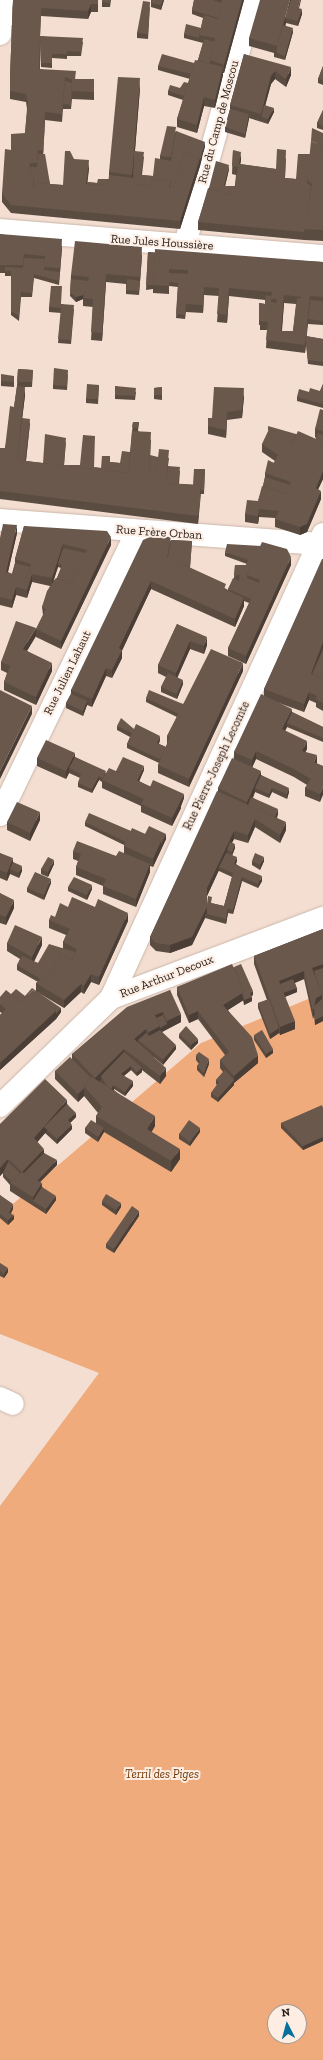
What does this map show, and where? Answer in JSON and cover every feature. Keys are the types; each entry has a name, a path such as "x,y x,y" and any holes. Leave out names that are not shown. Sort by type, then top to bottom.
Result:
{"street":[{"path":"0,34 2,0"},
{"name":"Rue du Camp de Moscou","path":"185,244 253,0"},
{"name":"Rue Jules Houssière","path":"0,230 323,256"},
{"name":"Rue Frère Orban","path":"0,520 137,531 321,539"},
{"name":"Rue Julien Lahaut","path":"0,815 137,531"},
{"name":"Rue Pierre-Joseph Lecomte","path":"111,998 321,539"},
{"name":"Rue Arthur Decoux","path":"0,1106 111,998 323,918"}],"green space":[{"name":"Terril des Piges","path":"323,993 323,2060 0,2060 0,1506 99,1373 0,1334 0,1215 201,1043"}],"building":[{"path":"13,0 98,0 98,4 91,4 88,11 41,8 39,69 76,71 75,79 94,79 94,92 72,91 72,80 65,77 62,114 45,112 43,150 38,150 37,163 30,163 29,172 34,173 33,188 36,183 63,185 65,151 70,151 74,159 89,160 86,184 108,185 109,175 133,178 133,184 151,186 152,180 171,181 169,188 174,188 184,153 200,158 180,221 11,205 2,194 5,149 11,150 11,134 25,133 28,103 26,94 10,91"},
{"path":"102,0 111,0 110,3 102,2"},
{"path":"151,0 163,0 161,5 151,3"},
{"path":"194,0 212,0 222,3 218,18 192,10"},
{"path":"222,0 242,0 224,65 210,60 215,38 199,35 204,15 218,19"},
{"path":"260,0 290,0 277,46 249,38"},
{"path":"291,0 300,0 298,8 302,9 298,21 285,18"},
{"path":"143,1 150,2 148,34 137,33"},
{"path":"186,24 201,28 199,38 184,34"},
{"path":"283,25 293,28 285,56 277,53 277,46"},
{"path":"40,36 83,38 81,52 67,51 67,54 52,54 52,63 41,63"},
{"path":"204,39 215,42 210,64 198,60"},
{"path":"162,54 194,63 191,74 158,66"},
{"path":"244,54 291,67 286,79 275,71 271,76 261,114 230,105"},
{"path":"195,60 223,67 215,100 204,97 197,125 177,119"},
{"path":"323,66 323,80 318,79"},
{"path":"118,77 140,78 132,175 109,172"},
{"path":"65,81 72,83 71,105 63,104"},
{"path":"184,82 188,83 184,96 168,91 170,85 180,88"},
{"path":"264,105 274,108 268,119 261,117"},
{"path":"230,109 249,114 245,134 225,127"},
{"path":"323,110 323,126 317,123"},
{"path":"167,126 176,127 171,157 160,156"},
{"path":"312,128 323,133 323,146 311,141"},
{"path":"176,131 205,142 200,161 200,158 184,153 174,188 170,188 171,181 152,180 151,186 133,184 134,151 144,152 141,175 153,176 155,158 171,161"},
{"path":"311,141 323,146 323,230 304,229 312,184 307,180"},
{"path":"277,149 286,150 285,178 296,179 298,154 310,154 307,183 311,186 304,232 198,222 208,188 233,196 238,167 232,166 233,150 241,152 239,164 276,169"},
{"path":"38,154 45,154 50,184 36,183 34,187 34,173 29,172 30,167 37,167"},
{"path":"216,161 229,165 224,186 235,186 233,196 209,188"},
{"path":"98,179 109,179 108,185 87,184 87,182 97,183"},
{"path":"0,234 62,239 60,268 44,267 45,256 24,254 23,265 0,265"},
{"path":"75,241 142,247 140,277 106,274 102,333 91,332 93,299 83,298 89,277 71,275"},
{"path":"155,249 323,262 323,297 310,296 305,345 266,340 268,322 260,321 260,317 270,317 271,305 276,305 277,299 271,299 272,292 229,288 227,315 217,314 219,288 204,287 203,305 185,304 188,270 169,269 169,286 153,285","holes":["284,295 302,297 297,299 293,331 281,331"]},
{"path":"148,252 155,253 153,285 146,285"},
{"path":"24,258 45,259 44,270 60,272 59,281 34,274 32,293 21,292 19,316 11,311 11,271 5,271 5,267 23,268"},
{"path":"169,273 188,274 185,315 176,314 178,283 169,282"},
{"path":"71,279 88,281 84,295 76,297 70,292"},
{"path":"127,279 140,281 139,291 126,290"},
{"path":"51,286 62,286 61,304 74,305 71,340 58,339 61,308 49,307"},
{"path":"266,295 271,296 271,302 276,303 276,305 271,305 270,317 260,317 259,320 259,303 265,304"},
{"path":"310,300 323,301 323,321 308,319"},
{"path":"305,336 323,339 323,362 308,360"},
{"path":"54,368 68,370 67,386 53,385"},
{"path":"18,369 33,370 32,382 17,382"},
{"path":"1,374 14,376 14,382 1,381"},
{"path":"87,384 99,385 98,399 86,399"},
{"path":"323,384 323,404 297,397 299,389 309,392 310,388 320,391"},
{"path":"17,386 25,387 17,460 129,473 132,431 151,432 149,475 156,475 159,449 169,450 166,483 201,485 198,516 0,491 0,448 5,448 10,406 14,407"},
{"path":"115,386 136,388 135,396 115,395"},
{"path":"162,387 162,395 154,395 154,388"},
{"path":"214,387 244,388 242,410 227,412 226,430 208,426 208,418 212,418"},
{"path":"320,409 323,410 323,431 315,429"},
{"path":"22,418 30,419 25,461 17,460"},
{"path":"133,422 139,422 138,428 132,427"},
{"path":"268,426 296,434 292,444 268,430"},
{"path":"269,429 292,444 298,431 323,442 323,471 316,488 321,491 307,524 300,527 275,519 279,511 259,509 258,516 245,514 247,500 258,501 262,486 286,494 291,482 265,473 268,460 274,463 278,455 262,444"},
{"path":"318,433 323,435 323,442 316,439"},
{"path":"45,434 66,438 64,465 80,465 83,435 95,436 94,467 101,468 102,456 110,456 110,462 120,463 122,451 130,452 129,473 43,463"},
{"path":"150,455 158,457 156,475 149,475"},
{"path":"168,466 180,467 178,484 166,483"},
{"path":"194,469 205,469 204,490 201,490 201,485 193,485"},
{"path":"265,477 290,485 286,494 263,486"},
{"path":"3,524 17,525 6,572 26,578 31,564 15,559 24,526 107,531 111,537 61,641 36,629 46,609 42,607 47,591 56,578 71,585 87,550 63,544 52,578 32,574 27,590 16,587 12,600 0,597 0,538"},
{"path":"152,536 171,537 167,557 226,584 224,589 244,598 235,619 151,581 119,648 122,650 112,670 106,668 92,699 71,690 143,540"},
{"path":"171,540 192,541 190,567 168,558"},
{"path":"262,542 287,549 291,557 246,656 228,648 260,580 247,575"},
{"path":"227,544 261,546 247,575 247,578 259,583 251,599 228,589 233,578 239,581 240,575 234,576 235,565 246,565 248,560 225,552"},
{"path":"63,548 86,553 71,585 57,578 62,565 58,563"},
{"path":"322,559 323,642 311,674 323,679 323,703 316,699 317,696 309,692 304,704 264,689"},
{"path":"15,563 30,567 26,578 12,574"},
{"path":"16,621 36,628 23,649 52,663 36,697 4,682 10,666 1,662"},
{"path":"177,624 207,637 204,646 190,641 176,673 158,665"},
{"path":"211,649 243,663 189,779 158,765 170,737 167,736"},
{"path":"323,649 323,679 312,674"},
{"path":"168,673 183,680 177,694 161,687"},
{"path":"0,690 32,706 0,771"},
{"path":"149,690 183,704 179,714 146,698"},
{"path":"71,694 87,701 83,711 66,703"},
{"path":"261,694 292,709 282,729 307,741 302,751 317,755 314,762 323,766 323,787 320,794 305,788 311,779 294,769 256,751 252,760 234,752"},
{"path":"292,712 323,727 323,738 287,723"},
{"path":"121,718 134,729 136,724 160,736 157,743 166,747 160,759 127,744 132,733 117,726"},
{"path":"46,740 75,753 66,771 37,758"},
{"path":"75,757 106,771 103,778 99,776 92,789 78,783 81,774 69,768"},
{"path":"123,757 144,766 137,781 116,771"},
{"path":"232,758 261,771 247,802 218,788"},
{"path":"109,768 181,800 172,818 141,804 144,799 102,780"},
{"path":"261,775 289,788 287,794 272,788 269,794 255,788"},
{"path":"153,780 184,794 181,801 150,787"},
{"path":"217,791 286,822 280,835 255,819 248,835 234,831 207,888 207,907 192,937 170,945 156,943 150,937"},
{"path":"251,797 278,809 275,817 248,805"},
{"path":"17,802 40,812 30,833 7,822"},
{"path":"89,813 131,831 126,842 85,822"},
{"path":"149,826 166,834 161,844 161,841 145,834"},
{"path":"132,828 161,841 153,859 124,846"},
{"path":"77,841 116,856 119,851 150,864 136,899 103,886 106,879 76,867 81,854 73,851"},
{"path":"230,842 235,844 232,852 227,850"},
{"path":"0,853 13,858 7,873 0,870"},
{"path":"226,853 237,857 234,864 262,876 258,884 242,877 233,910 228,908 226,919 207,914 207,904 208,896 212,897 211,903 224,906 233,873 219,867"},
{"path":"255,853 264,857 260,865 252,861"},
{"path":"48,857 54,860 48,872 41,869"},
{"path":"13,862 22,866 19,873 10,869"},
{"path":"35,872 51,879 44,895 27,888"},
{"path":"74,877 92,885 87,895 68,887"},
{"path":"0,893 14,900 6,917 0,915"},
{"path":"72,897 95,907 98,899 128,913 99,977 91,974 84,986 81,984 64,1000 36,983 53,969 61,955 72,960 77,949 63,942 70,929 49,920 51,915 55,917 60,903 68,907"},
{"path":"15,925 42,937 32,957 7,943"},
{"path":"323,929 323,964 312,968 322,995 316,998 313,1011 304,971 279,981 295,1021 280,1027 254,956"},
{"path":"49,944 75,952 72,960 61,955 52,970 41,979 17,965 22,956 38,963"},
{"path":"232,964 244,992 223,1005 252,1037 258,1055 234,1076 220,1060 229,1052 198,1011 189,1015 177,987"},
{"path":"241,964 253,991 250,993 252,997 244,1000 242,993 244,992 234,967"},
{"path":"323,968 323,1016 315,1020 314,1006 322,999 322,995 314,971"},
{"path":"293,979 297,988 283,993 280,984"},
{"path":"32,988 61,1008 56,1014 56,1011 33,990 21,1002 11,994 16,989 25,996"},
{"path":"6,990 21,1002 33,990 56,1011 1,1062 0,1015 6,1009 0,1004 0,997"},
{"path":"170,990 181,1014 167,1021 163,1012 155,1015 160,1026 149,1032 146,1029 134,1039 166,1068 160,1076 124,1049 95,1078 72,1054 127,1007"},
{"path":"269,999 279,1028 270,1034 258,1003"},
{"path":"163,1015 167,1024 160,1028 156,1018"},
{"path":"186,1026 198,1039 191,1045 179,1034"},
{"path":"160,1030 176,1045 163,1060 138,1040 146,1033 149,1036"},
{"path":"262,1030 273,1049 266,1054 254,1035"},
{"path":"124,1052 142,1068 137,1072 131,1066 121,1074 133,1081 125,1092 114,1085 111,1089 107,1086 101,1076"},
{"path":"199,1052 209,1059 204,1073 197,1066 200,1062 196,1055"},
{"path":"70,1057 91,1078 78,1094 55,1071"},
{"path":"225,1070 234,1080 218,1098 211,1093 219,1082 216,1080"},
{"path":"92,1077 155,1116 147,1129 180,1149 171,1161 96,1116 102,1107 84,1086"},
{"path":"45,1079 67,1100 34,1138 44,1149 22,1172 8,1159 0,1168 0,1124"},
{"path":"67,1104 76,1113 68,1120 72,1125 57,1139 44,1127"},
{"path":"322,1105 323,1137 303,1146 281,1123"},
{"path":"91,1120 104,1128 98,1137 85,1128"},
{"path":"189,1120 200,1128 190,1142 179,1134"},
{"path":"44,1153 57,1160 37,1181 24,1173"},
{"path":"8,1162 20,1173 12,1182 3,1173"},
{"path":"22,1172 42,1183 33,1197 10,1183"},
{"path":"42,1187 56,1196 46,1209 33,1201"},
{"path":"106,1194 121,1203 116,1210 102,1201"},
{"path":"0,1195 13,1204 9,1213 14,1215 8,1220 0,1214"},
{"path":"132,1206 139,1211 114,1249 106,1244"},
{"path":"0,1263 8,1268 4,1274 0,1271"}]}
